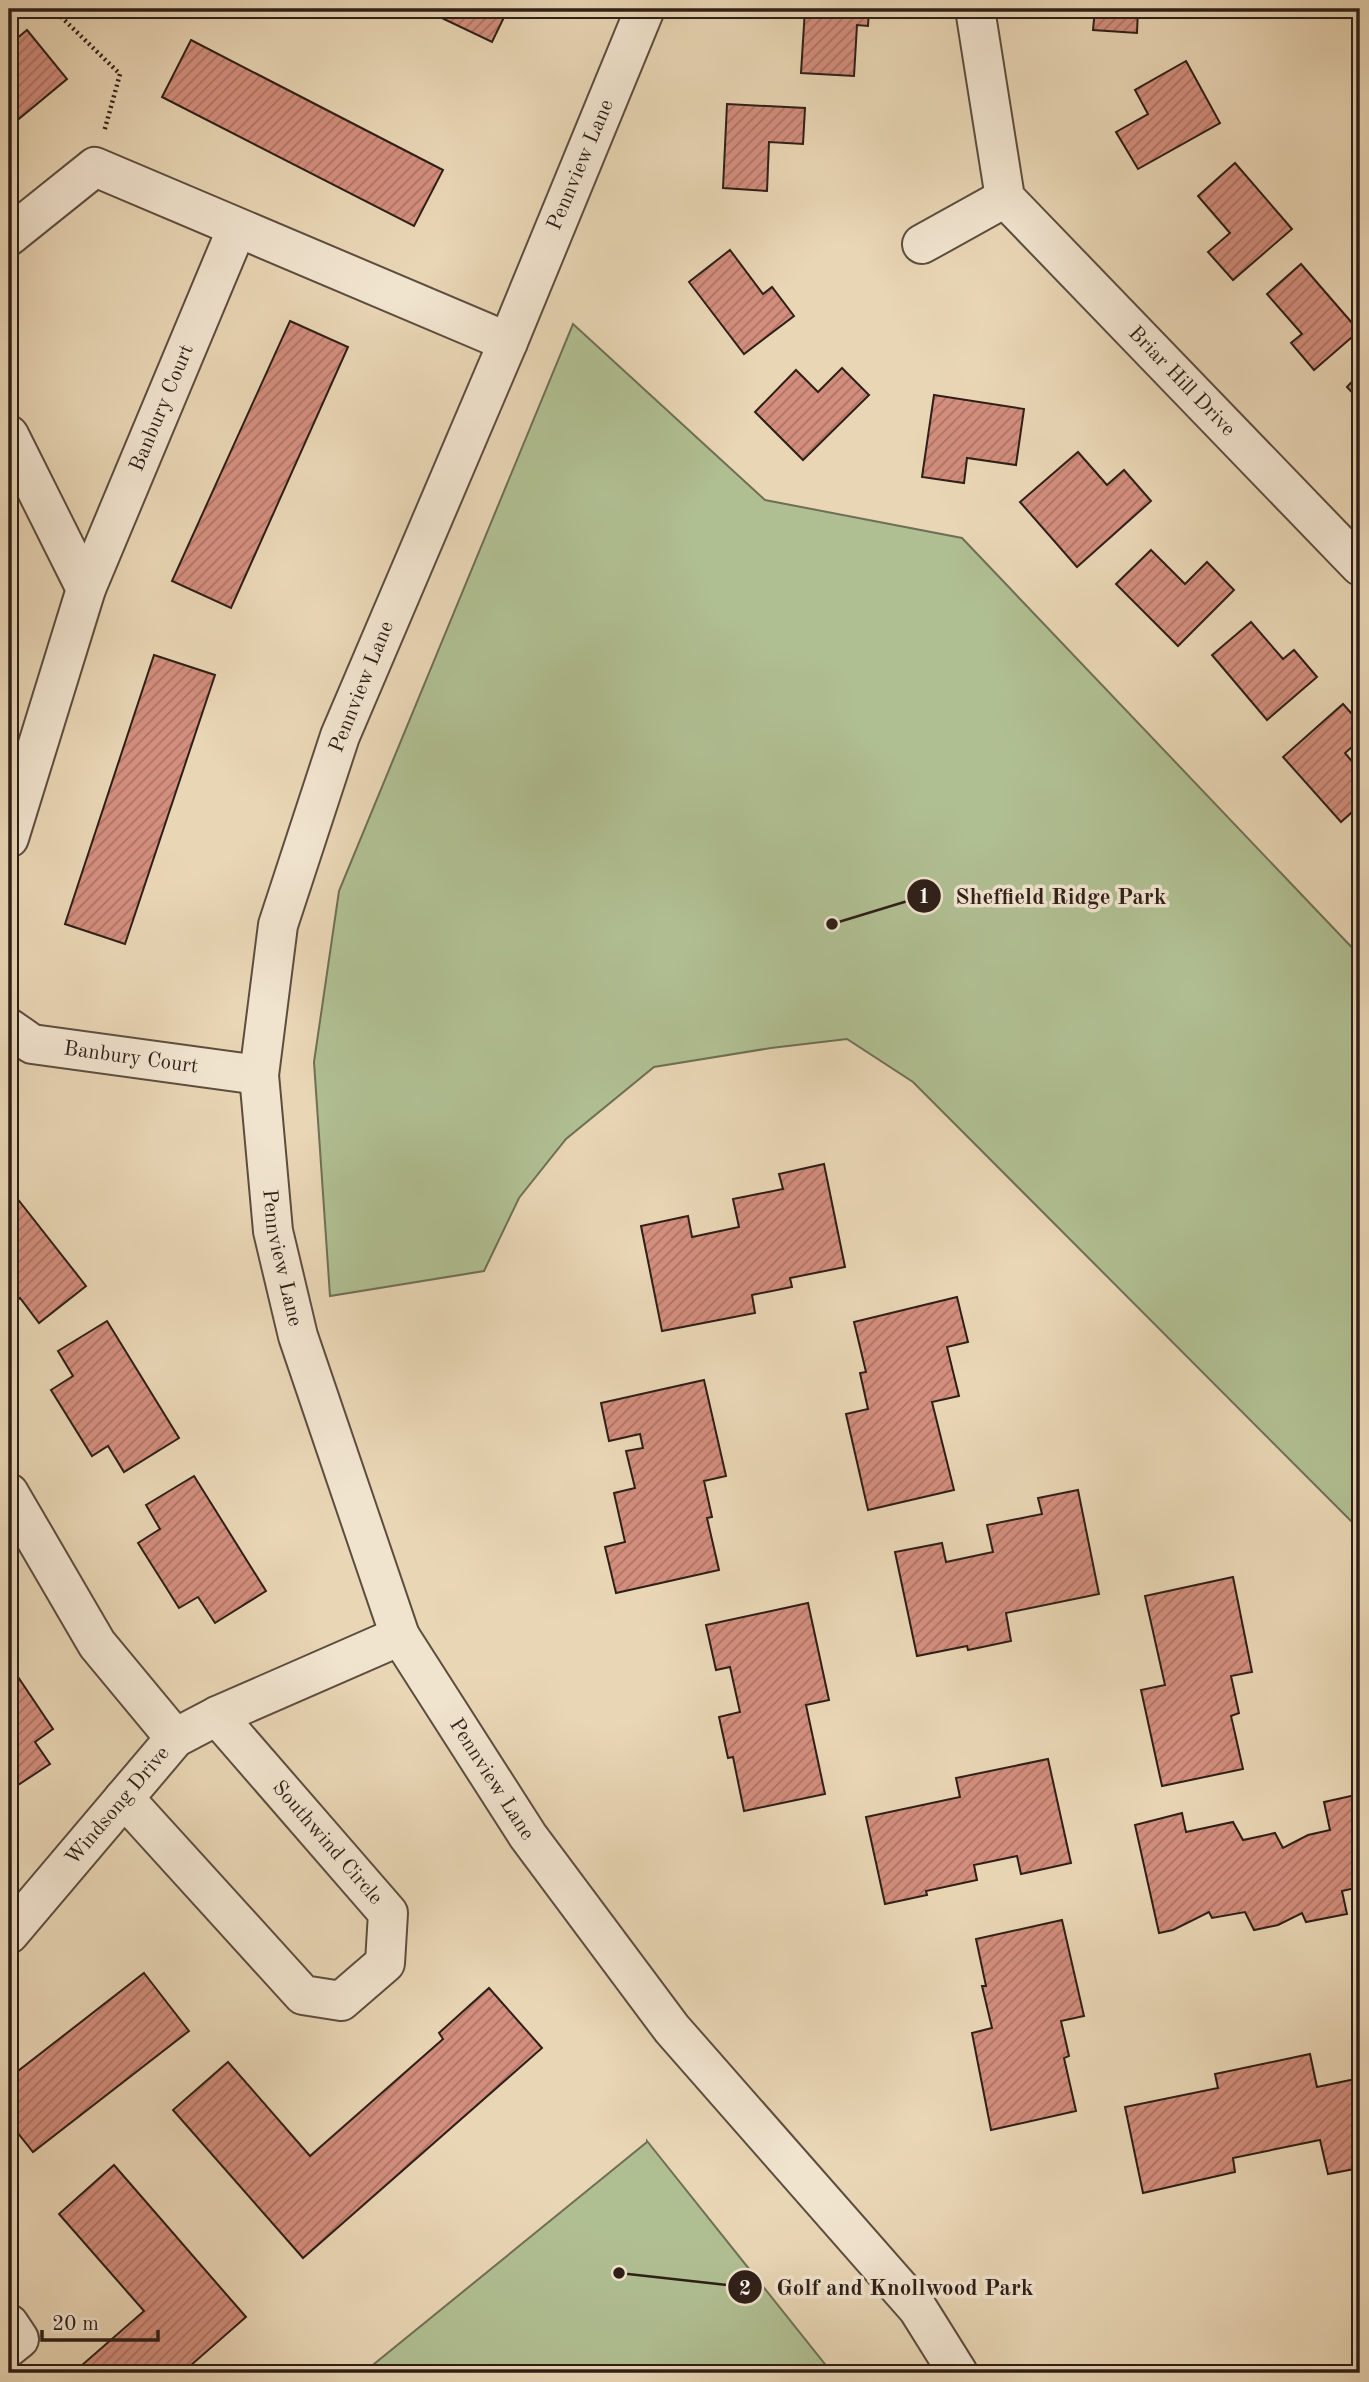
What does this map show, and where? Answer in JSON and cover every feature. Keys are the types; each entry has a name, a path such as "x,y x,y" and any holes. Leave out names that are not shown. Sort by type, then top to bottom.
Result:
{"street":[{"name":"Pennview Lane","path":"645,9 508,342 340,736 278,925 259,1075 273,1231 298,1336 400,1636 528,1836 671,2029 918,2309 958,2373"},
{"path":"922,244 1005,198 975,9"},
{"path":"9,236 95,167 508,342"},
{"name":"Briar Hill Drive","path":"1005,198 1360,566"},
{"name":"Banbury Court","path":"9,838 86,589 237,228"},
{"path":"9,435 86,589"},
{"name":"Banbury Court","path":"9,1028 32,1044 259,1075"},
{"path":"9,1493 97,1644 176,1738"},
{"name":"Windsong Drive","path":"9,1934 176,1738 217,1716 400,1636"},
{"name":"Southwind Circle","path":"124,1798 303,1995 341,2001 385,1963 388,1913 217,1716"}],"path":[{"path":"53,9 120,74 95,167"}],"green space":[{"path":"573,324 765,500 962,538 1360,956 1360,1530 913,1082 847,1039 654,1067 566,1139 519,1198 484,1271 330,1296 314,1062 339,891"},
{"path":"647,2142 832,2373 363,2373"}],"building":[{"path":"423,9 508,9 492,42"},
{"path":"805,9 869,9 868,26 857,25 854,76 801,73"},
{"path":"1095,9 1138,9 1137,33 1093,30"},
{"path":"27,30 67,79 9,127 9,45"},
{"path":"191,40 443,170 414,226 162,97"},
{"path":"1186,61 1220,123 1138,169 1116,132 1148,114 1135,90"},
{"path":"727,104 805,108 803,144 769,142 767,191 723,188"},
{"path":"1235,163 1292,229 1233,280 1208,252 1230,233 1198,196"},
{"path":"730,250 763,294 772,287 794,316 744,354 689,282"},
{"path":"1301,264 1359,331 1314,370 1291,343 1302,334 1267,294"},
{"path":"290,321 348,347 231,608 172,581"},
{"path":"842,368 869,395 803,460 755,412 796,370 818,392"},
{"path":"1360,373 1360,401 1347,387"},
{"path":"934,395 1024,409 1016,465 967,458 964,483 922,477"},
{"path":"1078,452 1107,485 1124,470 1151,501 1077,567 1020,502"},
{"path":"1151,550 1185,584 1207,562 1234,590 1178,646 1116,584"},
{"path":"1251,622 1283,659 1294,650 1317,677 1267,720 1212,655"},
{"path":"154,655 215,675 125,944 65,924"},
{"path":"1343,704 1360,723 1360,740 1345,753 1360,771 1360,805 1341,822 1283,757"},
{"path":"824,1164 845,1267 790,1278 792,1287 752,1295 755,1313 662,1331 641,1226 688,1216 692,1237 739,1227 733,1199 783,1189 779,1174"},
{"path":"9,1188 86,1286 39,1323 20,1298 9,1307"},
{"path":"957,1297 968,1342 947,1347 959,1396 932,1402 954,1490 868,1510 846,1414 868,1409 860,1373 866,1372 854,1322"},
{"path":"107,1321 179,1438 124,1472 108,1446 92,1456 51,1390 73,1376 58,1351"},
{"path":"704,1380 726,1476 704,1481 712,1517 707,1518 719,1570 616,1593 605,1547 625,1542 614,1493 635,1488 626,1451 643,1448 640,1434 609,1441 601,1403"},
{"path":"194,1476 266,1591 215,1623 198,1597 179,1608 138,1543 160,1529 146,1505"},
{"path":"1078,1490 1099,1594 1006,1613 1011,1641 968,1650 967,1646 917,1656 895,1552 942,1543 946,1562 993,1552 987,1525 1042,1514 1038,1498"},
{"path":"1233,1577 1252,1672 1231,1676 1239,1713 1231,1716 1243,1769 1162,1786 1141,1690 1165,1685 1145,1596"},
{"path":"808,1603 829,1700 806,1705 825,1794 744,1811 733,1757 728,1758 719,1717 740,1712 730,1667 716,1670 706,1625"},
{"path":"10,1665 53,1729 35,1742 50,1764 9,1791"},
{"path":"1048,1759 1071,1863 1021,1874 1017,1856 974,1865 977,1880 926,1891 927,1895 885,1904 866,1817 960,1797 956,1778"},
{"path":"1360,1794 1360,1887 1342,1891 1347,1914 1306,1922 1302,1913 1278,1925 1254,1930 1245,1912 1212,1918 1209,1912 1173,1930 1159,1933 1135,1825 1182,1813 1186,1832 1233,1822 1243,1840 1275,1833 1283,1848 1308,1835 1330,1830 1324,1802"},
{"path":"1062,1920 1084,2016 1061,2021 1069,2056 1064,2058 1076,2111 991,2130 972,2033 992,2028 982,1986 986,1986 976,1939"},
{"path":"144,1973 189,2031 33,2152 9,2122 9,2078"},
{"path":"489,1988 542,2048 303,2258 173,2110 228,2062 310,2156 443,2039 439,2033"},
{"path":"1310,2054 1317,2087 1360,2078 1360,2168 1328,2174 1320,2140 1233,2158 1235,2172 1143,2193 1125,2107 1218,2088 1215,2074"},
{"path":"114,2165 246,2317 182,2373 73,2373 144,2311 59,2214"}],"place":[{"name":"Sheffield Ridge Park","path":"832,924"},
{"name":"Golf and Knollwood Park","path":"619,2273"}]}
